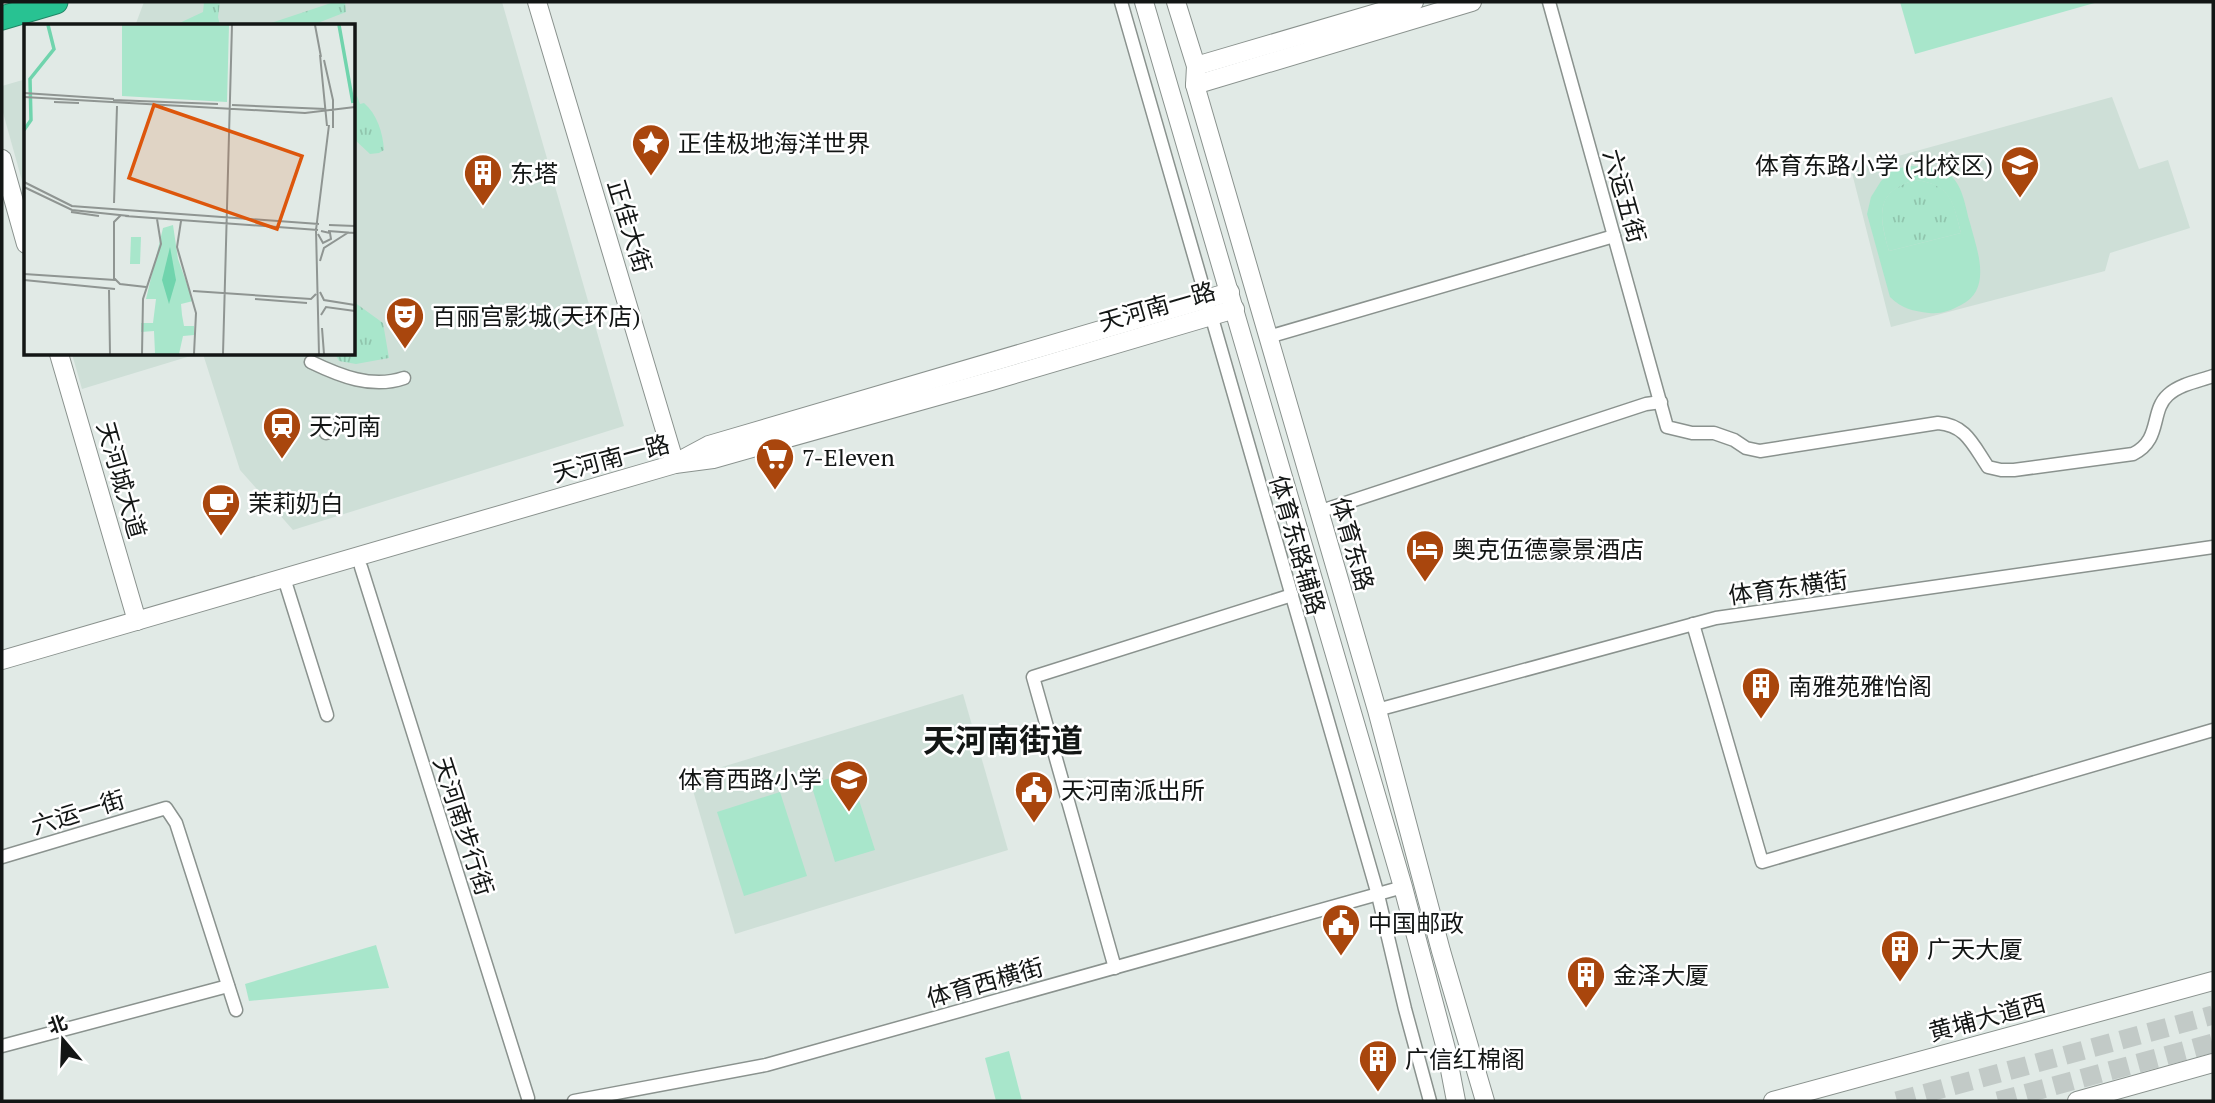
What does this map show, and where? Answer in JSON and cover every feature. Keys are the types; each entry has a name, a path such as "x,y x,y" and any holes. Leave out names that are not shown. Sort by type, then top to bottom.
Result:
{"highway":[{"path":"2,18 56,2"}],"main road":[{"name":"正佳大街","path":"537,2 675,464"},
{"name":"体育东路","path":"1144,2 1403,887 1446,1049 1456,1101"},
{"name":"体育东路","path":"1176,2 1196,66 1195,85 1377,710 1441,951 1483,1094"},
{"path":"1196,66 1414,2"},
{"path":"1195,85 1472,2"},
{"path":"2,159 24,237"},
{"name":"天河南一路","path":"2,660 675,464 713,459 1232,300"},
{"name":"天河城大道","path":"59,355 137,621"},
{"name":"黄埔大道西","path":"1773,1101 2213,981"},
{"path":"1446,1049 1447,1101"},
{"path":"2077,1101 2213,1063"},
{"path":"1483,1094 1496,1101"}],"street":[{"name":"体育东路辅路","path":"1121,2 1378,895 1430,1101"},
{"name":"六运五街","path":"1549,2 1667,427 1692,433 1714,433 1760,452 1938,423 1953,424 1964,432 1988,467 2014,470 2133,454 2142,450 2150,438 2163,400 2186,385 2213,376"},
{"path":"1268,337 1614,236"},
{"path":"311,362 351,379 393,382 404,378"},
{"path":"1318,512 1646,404 1661,402"},
{"name":"体育东横街","path":"1377,710 1716,618 2213,547"},
{"name":"天河南步行街","path":"361,567 528,1098"},
{"path":"284,578 327,715"},
{"path":"1115,968 1033,677 1292,596"},
{"path":"1693,624 1762,862 2213,730"},
{"name":"六运一街","path":"2,858 166,808 176,823 228,986"},
{"name":"体育西横街","path":"574,1101 766,1065 1403,887"},
{"path":"2,1046 228,986 236,1010"}],"shaded area":[{"path":"144,2 502,2 624,426 293,530 240,470 203,355 355,355 355,24 136,24"},
{"path":"24,80 24,188 2,109 2,86"},
{"name":"体育东路小学 (北校区)","path":"2112,97 2139,169 2168,160 2190,228 2110,253 2105,271 1891,327 1851,169"},
{"path":"72,355 194,355 82,389"},
{"name":"体育西路小学","path":"963,694 1008,850 735,934 689,777"}],"green space":[{"path":"204,2 220,2 220,24 177,24 203,12"},
{"path":"334,2 345,2 346,12 315,24 271,23"},
{"path":"1900,2 2098,2 1915,54"},
{"path":"355,97 360,104 364,103 369,107 378,124 384,150 379,153 370,154 355,140"},
{"path":"1911,166 1940,170 1953,178 1960,189 1979,257 1980,279 1971,298 1953,309 1938,313 1918,311 1903,307 1890,297 1867,214 1871,197 1881,181 1894,169","holes":["1916,180 1928,182 1949,197 1961,233 1889,251 1882,216 1886,198 1902,185"]},
{"path":"1916,180 1928,182 1944,191 1953,204 1961,233 1889,251 1882,216 1886,198 1902,185"},
{"path":"355,303 383,323 389,358 356,364 339,361 336,355 355,355"},
{"path":"850,772 875,850 835,862 811,784"},
{"path":"780,792 807,876 744,896 717,812"},
{"path":"376,945 389,988 249,1001 245,984"},
{"path":"1009,1051 1022,1101 996,1101 985,1058"}],"tunnel":[{"path":"1897,1101 2213,1015"},
{"path":"1998,1101 2213,1043"}],"place":[{"name":"正佳极地海洋世界","path":"651,177"},
{"name":"体育东路小学 (北校区)","path":"2020,199"},
{"name":"东塔","path":"483,207"},
{"name":"百丽宫影城(天环店)","path":"405,350"},
{"name":"天河南","path":"282,460"},
{"name":"7-Eleven","path":"775,491"},
{"name":"茉莉奶白","path":"221,537"},
{"name":"奥克伍德豪景酒店","path":"1425,583"},
{"name":"南雅苑雅怡阁","path":"1761,720"},
{"name":"体育西路小学","path":"849,813"},
{"name":"天河南派出所","path":"1034,824"},
{"name":"中国邮政","path":"1341,957"},
{"name":"广天大厦","path":"1900,983"},
{"name":"金泽大厦","path":"1586,1009"},
{"name":"广信红棉阁","path":"1378,1093"}],"district":[{"name":"天河南街道","path":"1003,740"}]}
